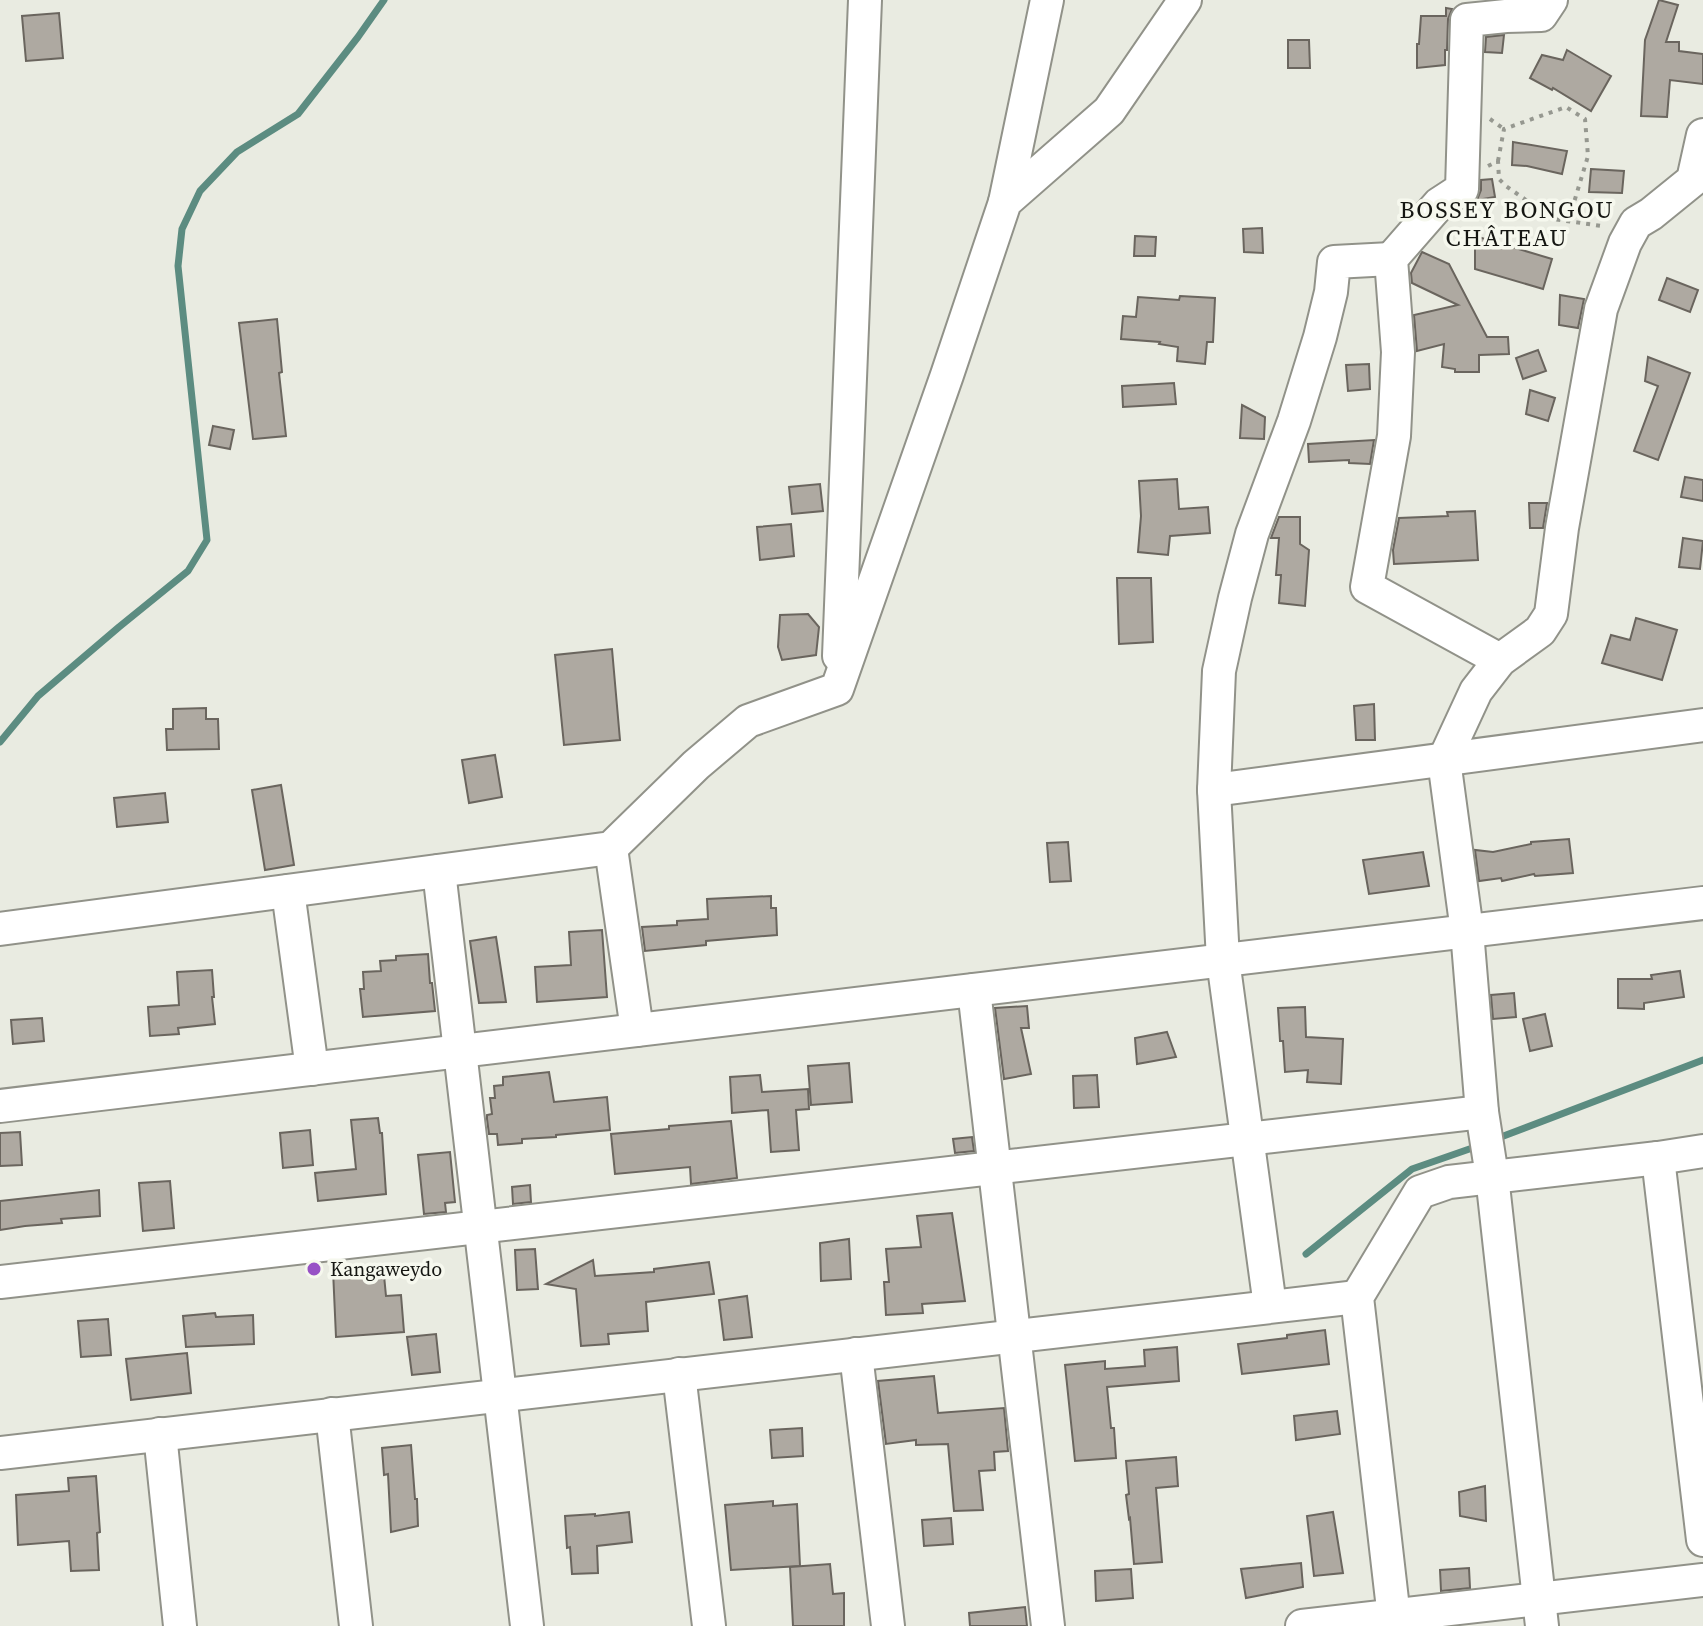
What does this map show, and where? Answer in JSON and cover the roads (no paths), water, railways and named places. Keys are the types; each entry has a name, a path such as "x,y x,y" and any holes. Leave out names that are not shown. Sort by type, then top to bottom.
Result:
{"street":[{"path":"837,689 865,0"},
{"path":"837,689 1005,202 1047,0"},
{"path":"1005,202 1109,111 1185,0"},
{"path":"1500,660 1367,587 1394,436 1398,352 1391,259 1439,204 1462,189 1467,20 1541,15 1551,0"},
{"path":"1541,1613 1492,1176 1482,1112 1467,931 1444,760 1476,691 1500,660 1540,631 1551,614 1562,528 1601,309 1625,243 1636,223 1693,180 1703,135"},
{"path":"1270,1306 1223,960 1214,790 1219,671 1252,534 1294,421 1320,337 1331,292 1334,262 1391,259"},
{"path":"0,929 611,848 696,765 748,721 837,689"},
{"path":"1214,790 1703,725"},
{"path":"611,848 637,1030"},
{"path":"439,871 527,1626"},
{"path":"288,891 312,1069"},
{"path":"0,1106 1703,903"},
{"path":"974,990 1048,1626"},
{"path":"0,1282 1482,1112"},
{"path":"1394,1621 1357,1297 1420,1192 1449,1182 1703,1151"},
{"path":"1658,1158 1703,1540"},
{"path":"0,1453 1357,1297"},
{"path":"856,1354 888,1626"},
{"path":"679,1374 709,1626"},
{"path":"332,1414 356,1626"},
{"path":"160,1434 180,1626"},
{"path":"1302,1626 1541,1613 1703,1580"}],"waterway":[{"path":"0,742 38,696 188,571 207,540 178,266 182,229 200,191 237,152 298,114 384,0"},
{"path":"1493,1140 1703,1060"},
{"path":"1306,1254 1412,1169 1478,1146"}],"place":[{"name":"Kangaweydo","path":"314,1269"}],"district":[{"name":"BOSSEY BONGOU CHÂTEAU","path":"1507,223"}]}
